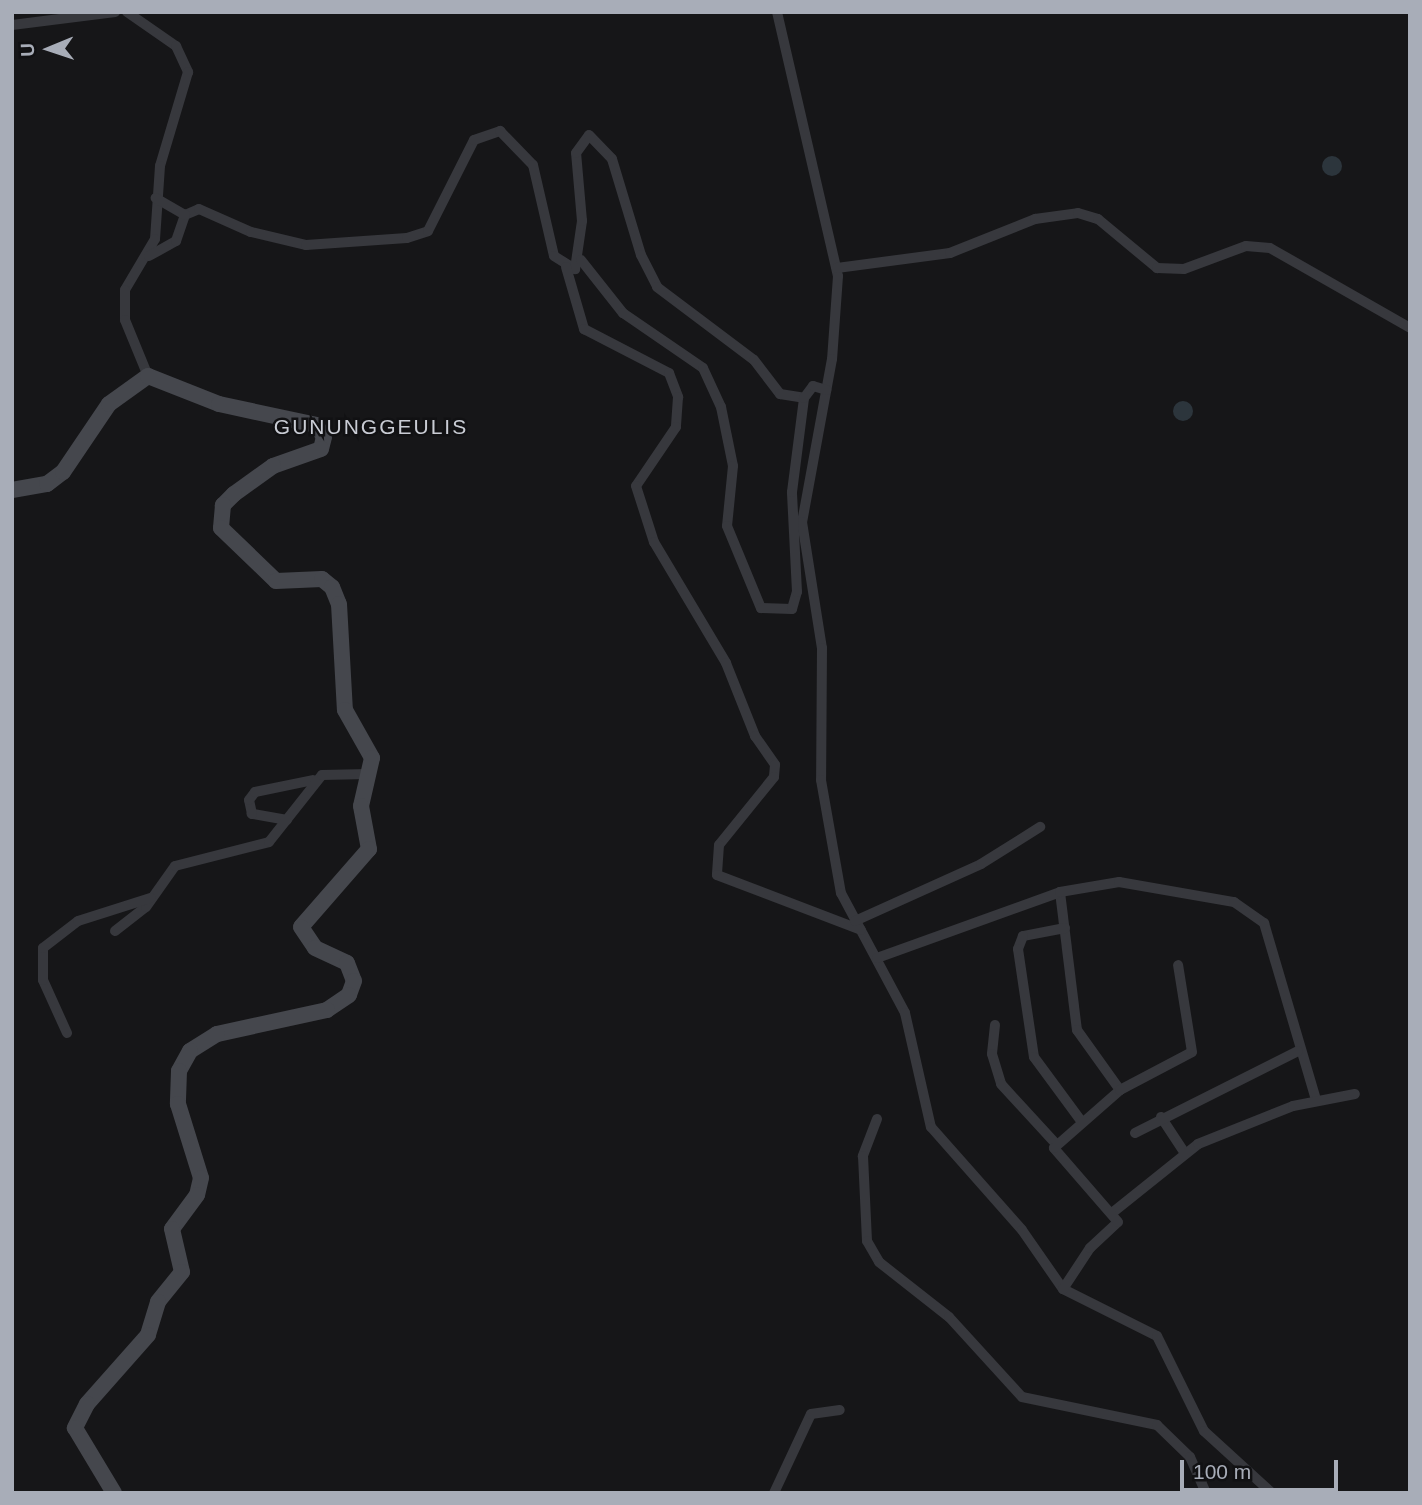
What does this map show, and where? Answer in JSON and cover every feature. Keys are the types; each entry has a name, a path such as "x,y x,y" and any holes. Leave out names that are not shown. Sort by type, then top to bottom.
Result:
{"main road":[{"path":"12,490 47,484 63,472 109,404 148,376 219,404 310,422 323,433 319,451 273,466 234,494 223,505 221,528 276,580 322,579 337,595 345,710 372,754 361,807 369,849 301,927 307,942 347,963 354,981 349,995 327,1010 217,1034 190,1051 179,1071 178,1104 201,1178 197,1195 172,1229 182,1272 158,1302 148,1335 87,1404 75,1428 114,1493"}],"street":[{"path":"12,25 115,12"},
{"path":"127,12 176,46 187,66 156,198 149,256"},
{"path":"777,12 837,268 826,390 803,533 822,648 821,780 841,892 908,1023 926,1119 1022,1230 1063,1289 1157,1336 1205,1431 1272,1493"},
{"path":"148,376 123,304 128,278 149,256 176,241 185,215 199,209 251,232 306,245 407,238 428,231 474,140 500,131 533,165 554,256 566,267 575,269 581,260"},
{"path":"804,398 780,394 754,360 657,287 641,256 612,159 589,135 576,153 581,260 613,304 703,368 721,407 733,466 727,526 761,608 781,612 792,609 797,592 792,505 804,398 813,386 826,390"},
{"path":"156,198 185,215"},
{"path":"837,268 950,253 1035,219 1078,213 1098,219 1157,268 1184,269 1246,246 1270,248 1410,328"},
{"path":"566,267 584,329 669,373 678,397 676,426 636,486 654,542 726,663 757,740 775,765 774,777 719,845 715,871 720,880 858,925 988,861 1040,827"},
{"path":"287,820 252,814 249,800 255,792 313,780 327,773 369,774"},
{"path":"115,931 150,898 175,866 264,845 287,820 313,780"},
{"path":"877,958 1060,892 1129,882 1216,897 1256,912 1298,1051 1316,1100"},
{"path":"1060,892 1077,1030 1120,1090"},
{"path":"66,1033 43,980 43,947 78,921 150,898"},
{"path":"1065,928 1023,936 1018,949 1034,1057 1082,1122"},
{"path":"1063,1289 1090,1248 1117,1225 1112,1213 1055,1152 1056,1144 1120,1090 1192,1052 1178,965"},
{"path":"995,1025 992,1054 1001,1084 1056,1144"},
{"path":"1135,1133 1161,1117 1298,1051"},
{"path":"1112,1213 1184,1152 1316,1100 1355,1094"},
{"path":"1161,1117 1184,1152"},
{"path":"877,1119 863,1156 867,1241 879,1262 949,1317 1022,1397 1157,1425 1190,1457 1206,1493"},
{"path":"774,1493 811,1414 840,1410"}],"shaded area":[{"path":"1332,156 1339,159 1342,166 1339,173 1332,176 1325,173 1322,166 1325,159"},
{"path":"1183,401 1190,404 1193,411 1190,418 1183,421 1176,418 1173,411 1176,404"}],"district":[{"name":"GUNUNGGEULIS","path":"371,427"}]}
